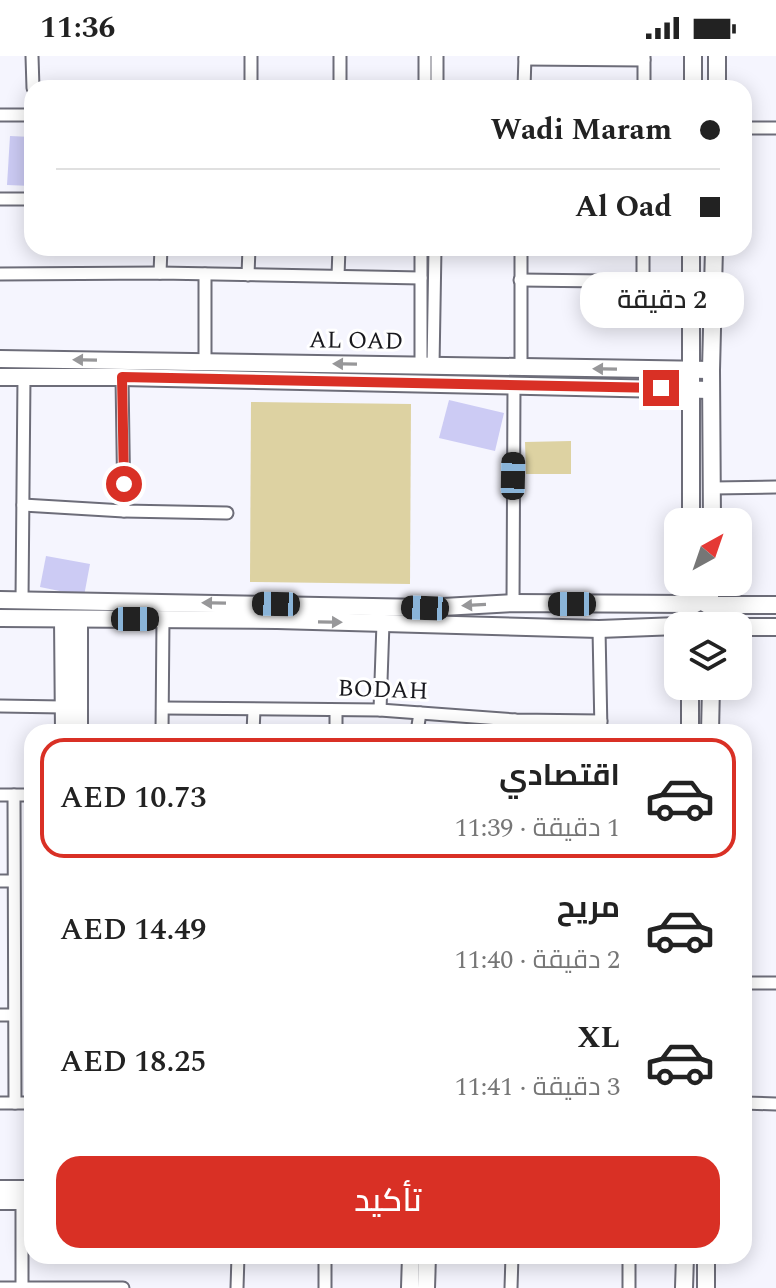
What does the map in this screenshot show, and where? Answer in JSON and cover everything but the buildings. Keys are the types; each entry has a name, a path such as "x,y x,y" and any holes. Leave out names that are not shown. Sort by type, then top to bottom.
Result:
{"street":[{"path":"32,56 33,80"},
{"path":"251,56 251,80"},
{"path":"340,56 340,80"},
{"path":"425,56 425,80"},
{"path":"437,56 437,80"},
{"path":"693,56 693,80"},
{"path":"717,56 717,80"},
{"path":"524,80 525,57 644,58 644,80"},
{"path":"0,115 24,115"},
{"path":"752,128 776,128"},
{"path":"0,199 24,199"},
{"path":"160,273 161,256"},
{"path":"248,275 249,256"},
{"path":"338,276 339,256"},
{"path":"421,256 427,366"},
{"path":"427,366 434,256"},
{"path":"521,256 521,368"},
{"path":"643,256 643,281"},
{"path":"691,256 691,508"},
{"path":"712,508 714,256"},
{"path":"0,274 160,273 421,278"},
{"path":"205,274 205,362"},
{"path":"520,280 691,282"},
{"name":"AL OAD","path":"0,359 711,370"},
{"name":"AL OAD","path":"0,377 711,390"},
{"path":"22,600 24,377"},
{"path":"122,377 124,511"},
{"path":"513,603 514,385"},
{"path":"713,488 776,487"},
{"path":"23,505 227,513"},
{"path":"687,612 691,596"},
{"path":"710,596 714,612"},
{"path":"0,600 246,612 383,623 599,629 664,627"},
{"path":"0,618 163,619 246,612 513,603 691,604 701,601 710,605 776,605"},
{"path":"64,724 71,619"},
{"path":"71,619 78,724"},
{"path":"162,724 163,619"},
{"path":"380,710 383,623"},
{"path":"752,627 776,627"},
{"path":"599,629 601,724"},
{"path":"690,700 690,724"},
{"path":"710,724 711,700"},
{"path":"0,706 63,707"},
{"name":"BODAH","path":"163,708 380,710 500,724"},
{"path":"253,724 254,710"},
{"path":"336,711 336,724"},
{"path":"418,724 420,713"},
{"path":"0,795 24,795"},
{"path":"14,795 6,881 15,1103"},
{"path":"752,983 776,983"},
{"path":"0,1015 13,1015"},
{"path":"0,1103 24,1103"},
{"path":"752,1103 776,1104"},
{"path":"0,1189 24,1196"},
{"path":"0,1201 24,1198"},
{"path":"22,1287 24,1261"},
{"path":"237,1288 238,1264"},
{"path":"325,1264 325,1288"},
{"path":"410,1288 411,1264"},
{"path":"426,1288 427,1264"},
{"path":"511,1288 512,1264"},
{"path":"629,1264 629,1288"},
{"path":"684,1288 685,1264"},
{"path":"706,1264 706,1288"},
{"path":"0,1288 123,1288"}],"shaded area":[{"path":"251,402 411,404 410,584 250,582"},
{"path":"571,441 571,474 526,474 525,442"}],"route":[{"path":"124,484 122,377 661,388"}]}
